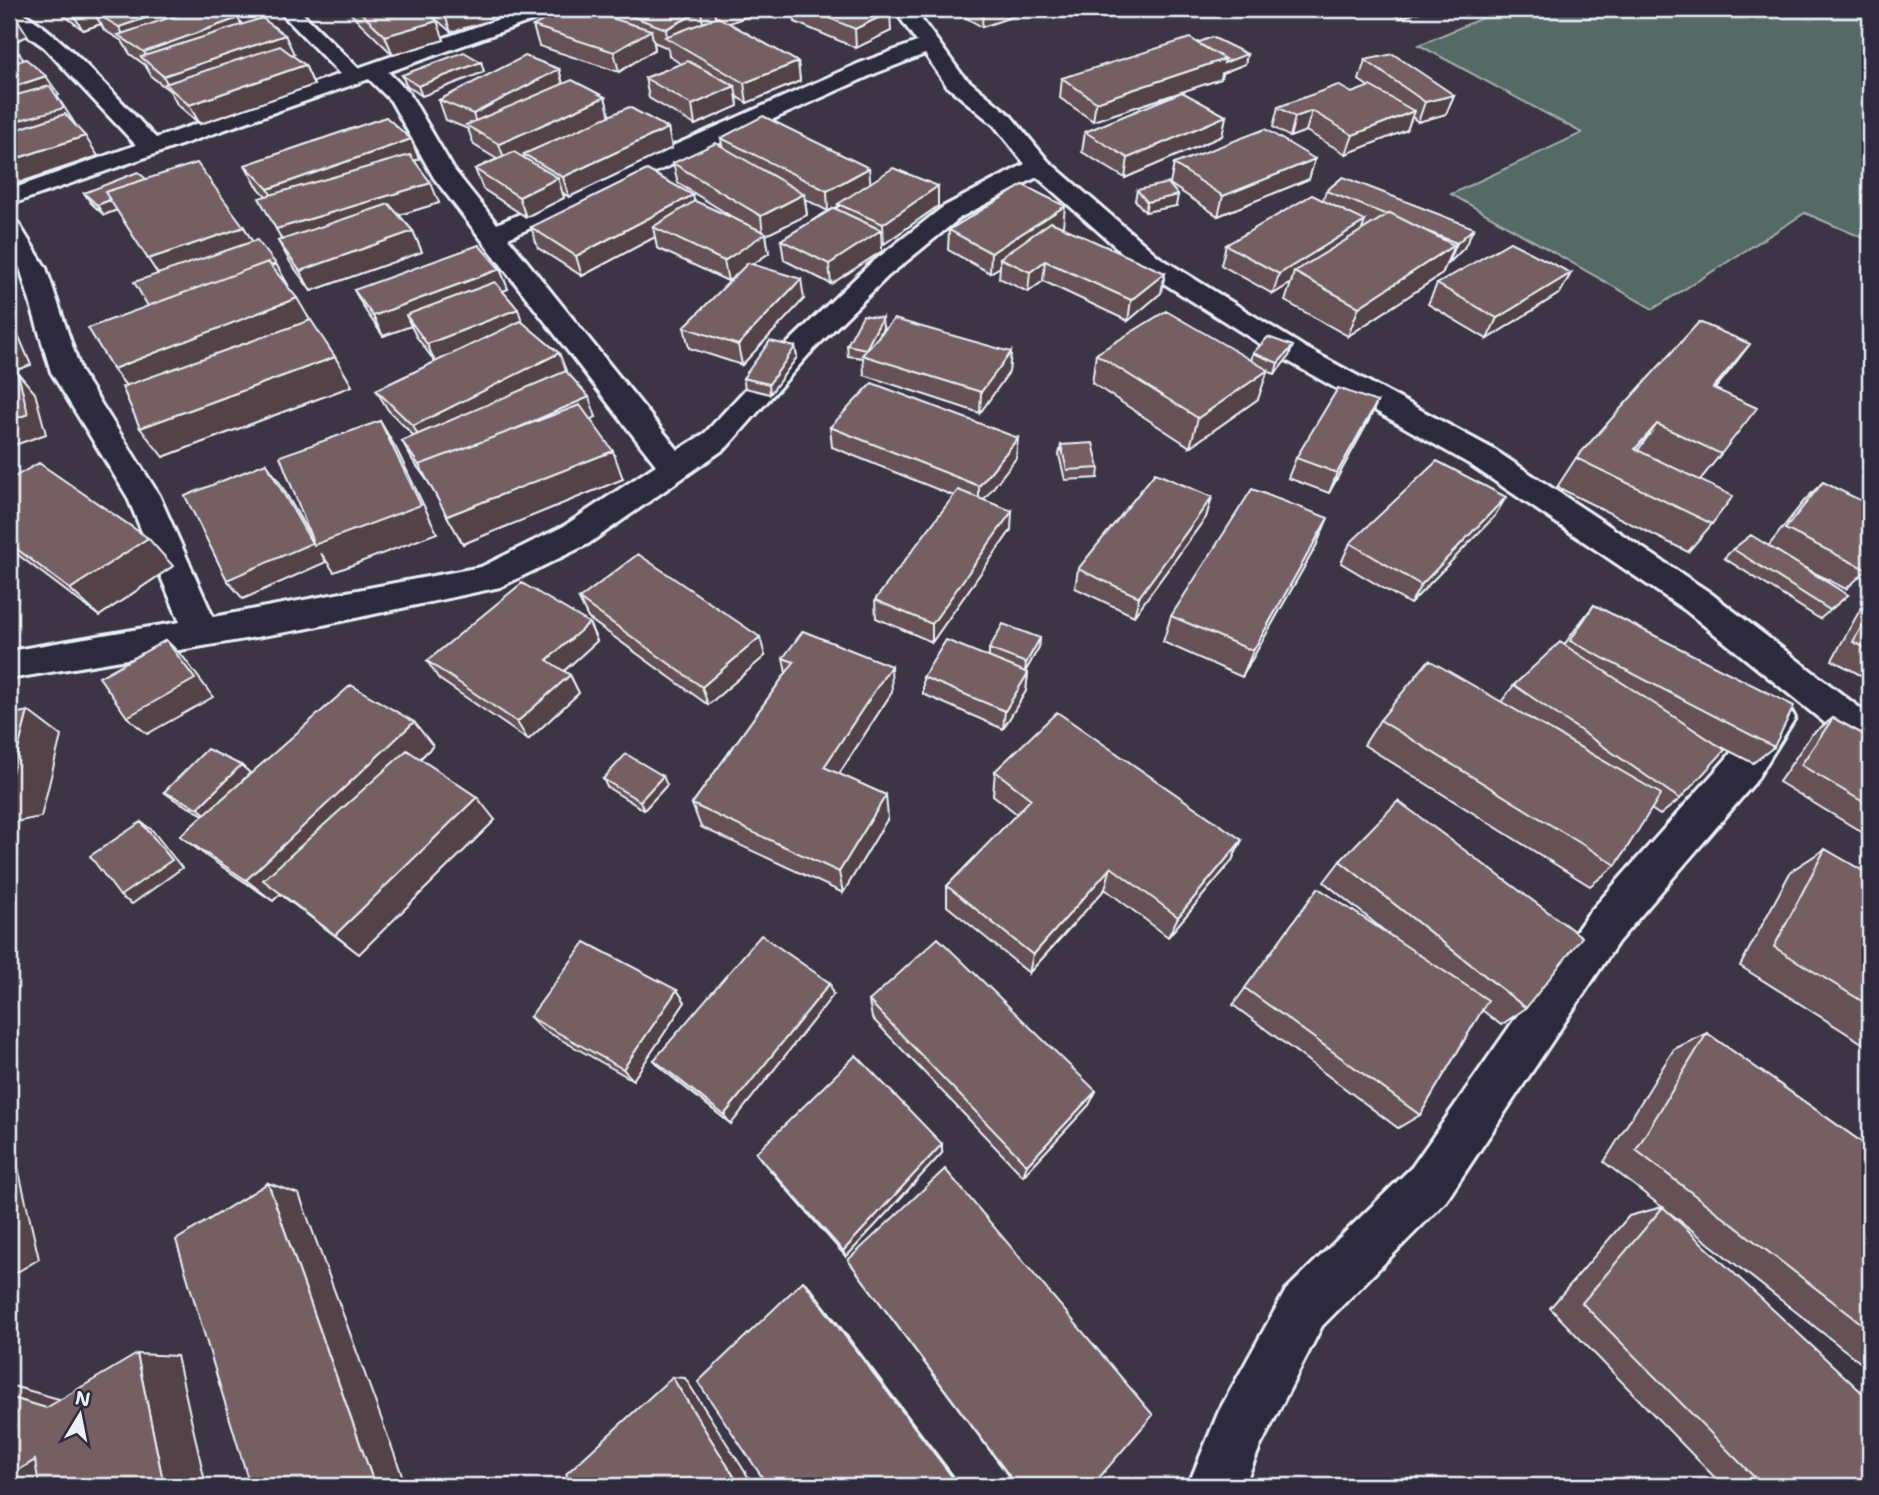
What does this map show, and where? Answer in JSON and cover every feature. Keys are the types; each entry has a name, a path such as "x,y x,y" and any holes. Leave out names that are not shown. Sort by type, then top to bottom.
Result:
{"street":[{"path":"287,9 364,73 401,98 443,173 676,469"},
{"path":"9,198 545,9"},
{"path":"904,9 955,81 1002,120 1039,166 1150,263 1296,354 1482,457 1696,601 1870,737"},
{"path":"9,12 51,43 152,148"},
{"path":"492,236 868,68 930,45"},
{"path":"9,665 304,615 488,578 576,535 716,440 799,348 878,271 953,212 1039,166"},
{"path":"9,228 33,268 65,372 143,495 202,633"},
{"path":"1216,1486 1239,1431 1304,1308 1429,1184 1603,928 1741,770 1800,682"}],"green space":[{"path":"1503,9 1870,9 1870,241 1805,213 1653,309 1451,194 1582,133 1419,45"}],"building":[{"path":"172,9 119,27 92,11"},
{"path":"195,9 222,9 238,18 144,52 118,35"},
{"path":"357,9 423,9 437,21 385,36"},
{"path":"439,9 460,9 444,13"},
{"path":"565,9 581,9 651,30 614,52 533,26"},
{"path":"612,9 694,9 701,11 666,29"},
{"path":"808,9 883,9 890,12 855,29"},
{"path":"718,17 798,62 744,83 665,37"},
{"path":"262,18 285,35 163,76 141,57"},
{"path":"1212,37 1247,54 1224,63 1225,59 1197,43"},
{"path":"1190,38 1225,59 1096,102 1062,78"},
{"path":"9,46 19,53 9,57"},
{"path":"280,46 305,65 189,105 165,84"},
{"path":"464,52 481,62 418,86 402,75"},
{"path":"1393,54 1454,95 1425,102 1365,60"},
{"path":"525,56 559,69 473,114 439,100"},
{"path":"26,59 46,76 9,88 9,65"},
{"path":"688,61 735,86 692,105 645,78"},
{"path":"572,80 605,97 499,144 466,125"},
{"path":"1338,85 1352,93 1370,86 1414,111 1353,135 1312,111 1295,117 1278,107"},
{"path":"50,86 64,108 9,123 9,97"},
{"path":"1182,92 1226,116 1128,158 1085,132"},
{"path":"629,107 668,128 563,177 524,154"},
{"path":"65,114 85,136 9,161 9,132"},
{"path":"763,116 869,168 827,191 721,138"},
{"path":"386,117 411,139 268,189 245,165"},
{"path":"1265,129 1315,159 1223,196 1174,164"},
{"path":"716,143 804,194 761,216 673,163"},
{"path":"514,152 558,178 519,197 475,169"},
{"path":"410,155 431,183 276,229 259,198"},
{"path":"197,163 244,227 148,259 105,192"},
{"path":"893,168 938,186 883,224 838,204"},
{"path":"647,170 693,195 576,256 531,227"},
{"path":"138,172 146,179 105,192 110,200 97,205 84,193"},
{"path":"1343,177 1474,228 1457,243 1390,213 1387,215 1326,191"},
{"path":"1168,183 1178,195 1147,202 1137,190"},
{"path":"1023,185 1065,206 991,253 949,230"},
{"path":"1312,195 1365,221 1279,274 1226,245"},
{"path":"695,201 766,233 724,261 653,227"},
{"path":"389,204 413,231 300,271 278,241"},
{"path":"834,208 881,230 829,264 781,240"},
{"path":"1390,213 1454,245 1359,307 1294,272"},
{"path":"1051,222 1165,273 1131,300 1045,261 1030,272 1000,258"},
{"path":"257,240 276,264 271,266 268,262 148,306 134,282"},
{"path":"1510,242 1571,273 1497,318 1437,284"},
{"path":"479,245 500,269 373,316 354,290"},
{"path":"268,262 297,298 113,369 88,328"},
{"path":"748,263 801,279 738,345 684,327"},
{"path":"495,282 518,309 427,344 406,315"},
{"path":"1166,311 1268,370 1198,418 1096,354"},
{"path":"863,315 882,318 866,349 847,345"},
{"path":"894,319 1011,352 981,392 862,355"},
{"path":"311,320 335,357 140,428 122,387"},
{"path":"521,321 559,353 413,426 376,390"},
{"path":"1699,322 1750,344 1713,388 1757,408 1721,454 1657,424 1635,449 1733,496 1712,524 1576,458"},
{"path":"9,333 14,345 9,346"},
{"path":"1268,337 1293,346 1278,363 1253,353"},
{"path":"770,341 795,347 769,384 743,378"},
{"path":"566,371 589,397 513,430 419,465 402,441"},
{"path":"18,373 28,414 9,421 9,376"},
{"path":"872,383 1018,438 979,486 830,427"},
{"path":"1338,388 1377,402 1337,473 1296,458"},
{"path":"580,405 613,451 447,516 419,465"},
{"path":"380,421 421,505 314,545 280,456"},
{"path":"1093,443 1099,468 1067,470 1061,445"},
{"path":"1437,461 1506,497 1421,585 1350,543"},
{"path":"39,463 148,538 70,589 9,543 9,480"},
{"path":"266,463 312,543 227,580 185,496"},
{"path":"1155,473 1212,497 1139,597 1078,569"},
{"path":"1823,482 1870,505 1870,566 1867,570 1785,529"},
{"path":"1252,489 1328,518 1253,651 1171,616"},
{"path":"958,490 1012,511 932,624 875,600"},
{"path":"1751,535 1848,595 1830,610 1733,549"},
{"path":"638,554 760,637 702,687 579,599"},
{"path":"522,583 589,623 547,660 570,675 517,722 427,661"},
{"path":"1594,605 1794,706 1774,747 1570,641"},
{"path":"1870,611 1870,650 1853,642"},
{"path":"1003,624 1040,638 1026,663 989,649"},
{"path":"803,631 891,666 824,767 886,795 839,872 692,804 794,662 783,658"},
{"path":"166,640 195,679 127,717 99,677"},
{"path":"946,640 1028,673 1005,711 923,677"},
{"path":"1560,642 1725,750 1680,799 1514,685"},
{"path":"1429,660 1661,794 1616,865 1380,720"},
{"path":"351,685 414,722 246,880 180,836"},
{"path":"28,711 9,784 9,715"},
{"path":"1057,712 1242,840 1178,917 1111,867 1033,955 947,886 1031,799 995,771"},
{"path":"1833,718 1870,738 1870,806 1801,765"},
{"path":"207,749 241,765 198,808 164,792"},
{"path":"407,750 477,797 335,935 263,880"},
{"path":"626,754 663,776 640,801 603,779"},
{"path":"1398,801 1582,937 1526,1008 1340,861"},
{"path":"141,822 172,860 120,896 90,856"},
{"path":"1825,849 1870,875 1870,1006 1774,947"},
{"path":"1318,888 1488,1000 1420,1115 1245,988"},
{"path":"761,935 830,983 724,1115 654,1060"},
{"path":"938,938 1096,1091 1027,1165 869,1001"},
{"path":"585,942 677,990 623,1069 530,1017"},
{"path":"1707,1033 1870,1148 1870,1330 1636,1150"},
{"path":"856,1055 942,1144 843,1251 756,1153"},
{"path":"945,1169 1153,1415 1092,1486 1017,1486 848,1260"},
{"path":"268,1183 375,1486 250,1486 176,1240"},
{"path":"1663,1207 1870,1400 1870,1486 1763,1486 1582,1303"},
{"path":"803,1281 959,1486 768,1486 698,1382"},
{"path":"137,1354 164,1486 39,1486 35,1460 9,1476 9,1397 46,1408"},
{"path":"672,1377 740,1486 573,1486 566,1474"}]}
